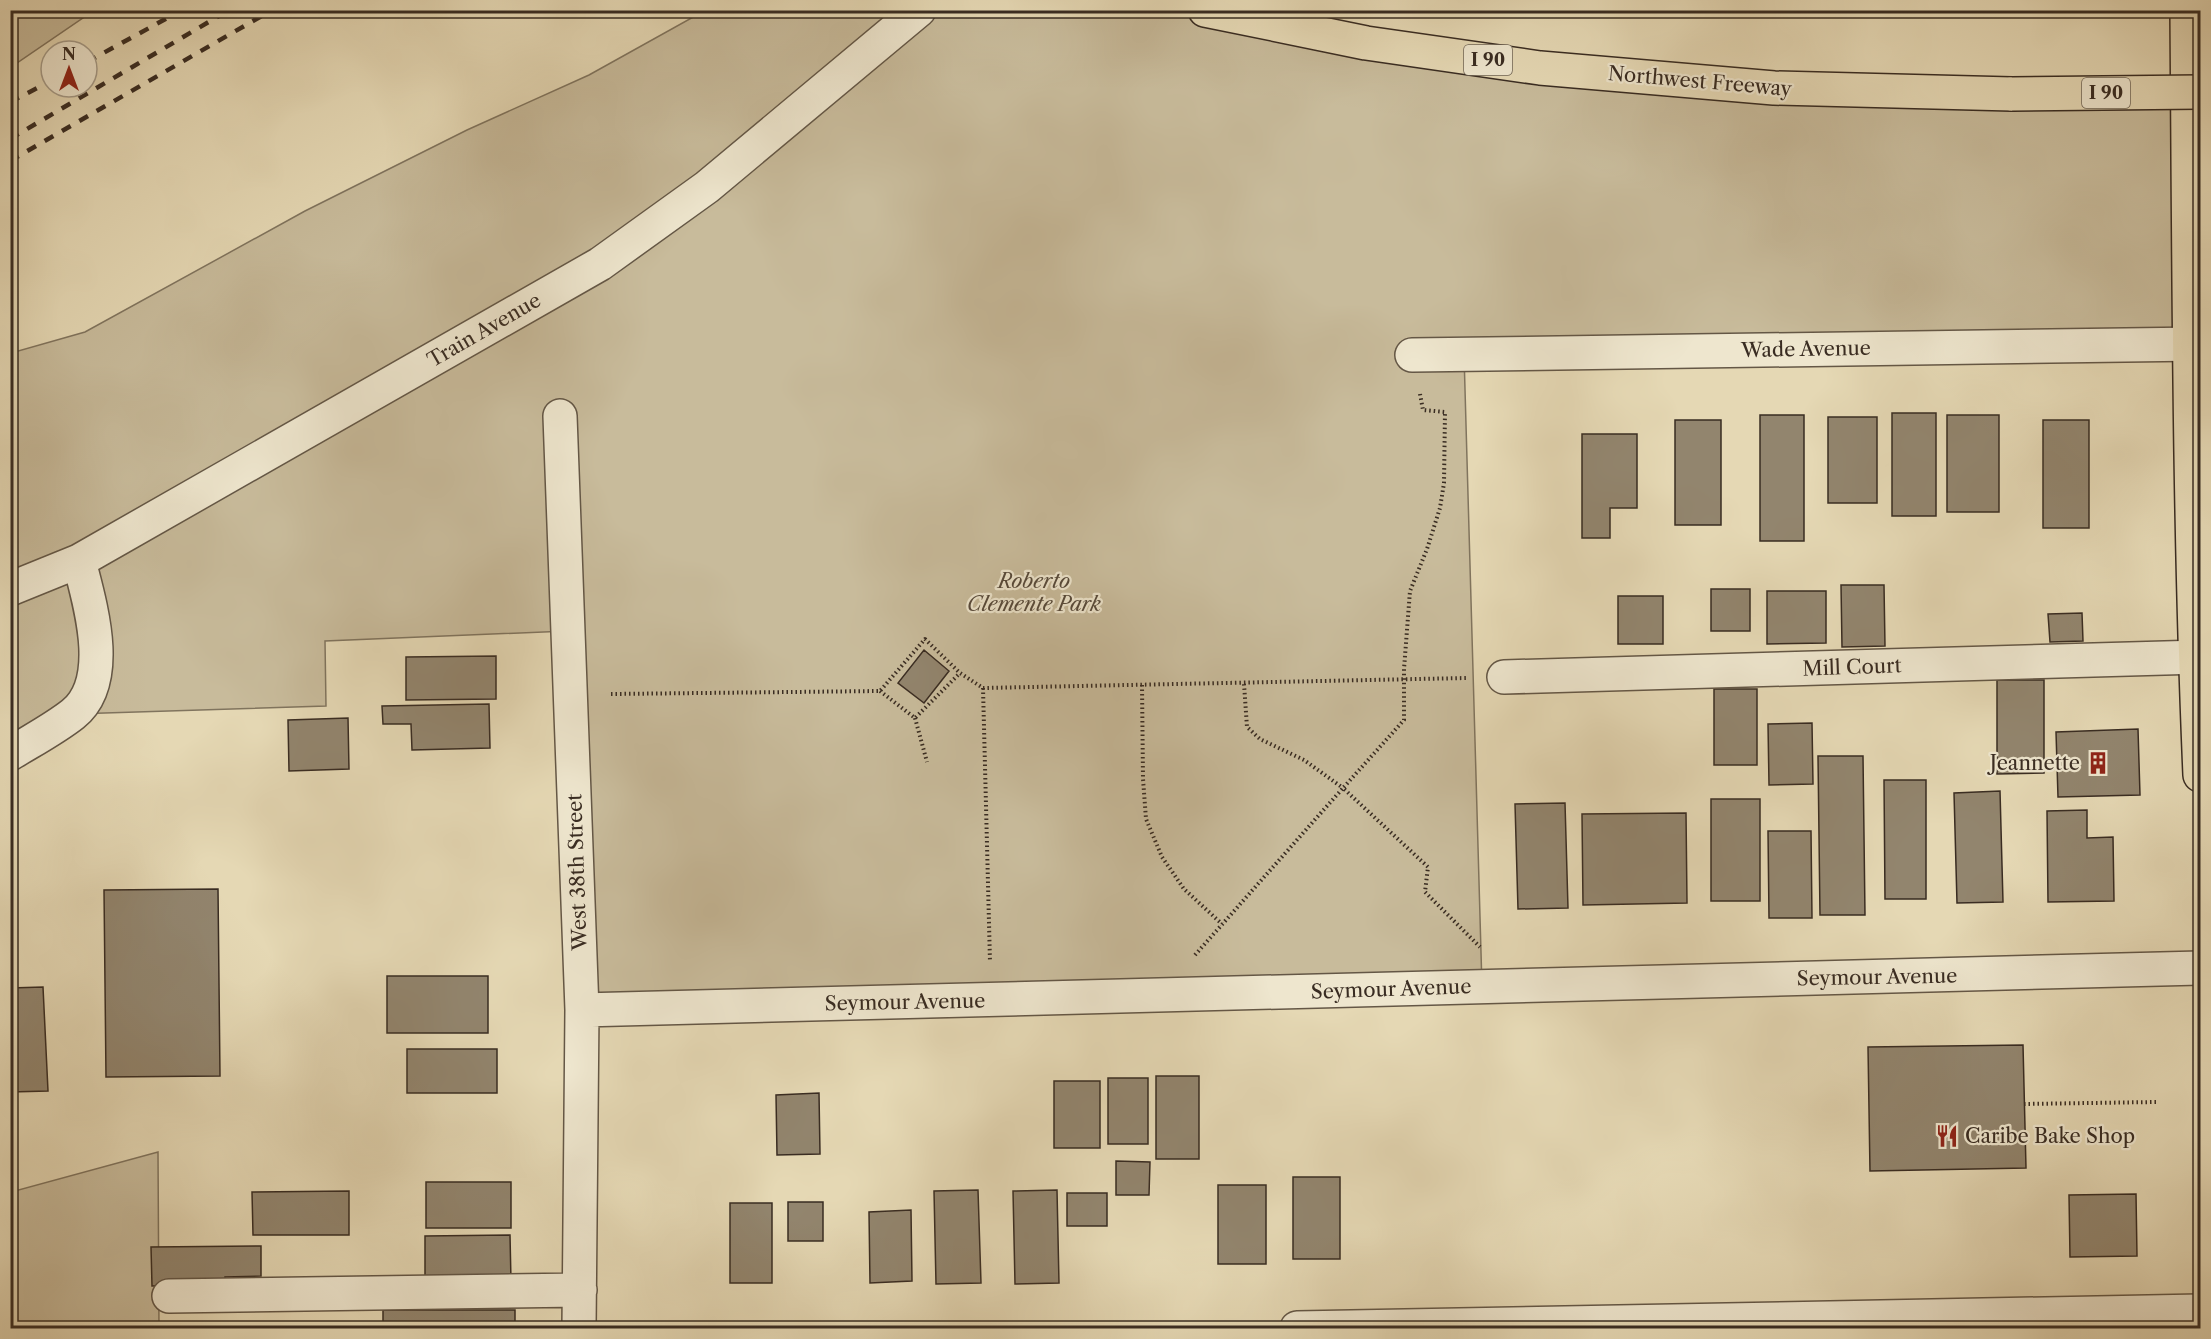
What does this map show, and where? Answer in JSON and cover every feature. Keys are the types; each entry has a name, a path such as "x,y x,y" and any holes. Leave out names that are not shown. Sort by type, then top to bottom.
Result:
{"main road":[{"name":"Northwest Freeway","path":"1205,10 1366,44 1540,68 1774,88 2012,94 2200,92"},
{"path":"2187,10 2195,344 2200,775"}],"street":[{"name":"Train Avenue","path":"10,590 78,561 600,264 707,187 919,10"},
{"name":"Wade Avenue","path":"1412,355 2195,344"},
{"name":"West 38th Street","path":"560,416 582,1010 579,1329"},
{"path":"10,754 73,714 85,701 90,691 96,658 94,633 90,605 78,561"},
{"name":"Mill Court","path":"1504,677 2198,657"},
{"name":"Seymour Avenue","path":"582,1010 2200,968"},
{"path":"169,1296 580,1290"},
{"path":"1297,1329 2200,1311"}],"path":[{"path":"1192,958 1404,720 1404,681 1410,591 1427,549 1440,507 1444,449 1444,412 1423,410 1412,355"},
{"path":"880,691 925,639 960,673 983,688 1404,681 1504,677"},
{"path":"915,718 960,673"},
{"path":"1244,684 1247,727 1260,739 1304,760 1342,788 1428,867 1425,892 1480,947"},
{"path":"1142,685 1143,779 1146,819 1162,856 1184,889 1222,924"},
{"path":"983,688 990,962"},
{"path":"611,694 880,691 915,718 927,762"},
{"path":"2025,1104 2156,1102"}],"green space":[{"path":"11,10 93,10 52,39 39,39 39,48 11,67"},
{"name":"Roberto Clemente Park","path":"704,11 1205,11 1615,77 2200,92 2200,344 1464,354 1482,987 582,1010 567,631 325,641 326,706 73,714 11,754 11,353 85,332 305,211 467,130 589,75"},
{"path":"158,1152 159,1328 11,1328 11,1192"}],"building":[{"path":"1892,413 1936,413 1936,516 1892,516"},
{"path":"1760,415 1804,415 1804,541 1760,541"},
{"path":"1947,415 1999,415 1999,512 1947,512"},
{"path":"1828,417 1877,417 1877,503 1828,503"},
{"path":"1675,420 1721,420 1721,525 1675,525"},
{"path":"2043,420 2089,420 2089,528 2043,528"},
{"path":"1582,434 1637,434 1637,508 1610,508 1610,538 1582,538"},
{"path":"1841,585 1884,585 1885,646 1842,647"},
{"path":"1711,589 1750,589 1750,631 1711,631"},
{"path":"1767,591 1826,591 1826,643 1767,644"},
{"path":"1618,596 1663,596 1663,644 1618,644"},
{"path":"2082,613 2083,641 2050,642 2048,614"},
{"path":"924,650 949,671 924,703 898,683"},
{"path":"496,656 496,699 406,700 406,657"},
{"path":"1997,680 2044,680 2044,773 1997,774"},
{"path":"1714,689 1757,689 1757,765 1714,765"},
{"path":"489,704 490,748 412,750 411,724 383,724 382,706"},
{"path":"348,718 349,769 289,771 288,720"},
{"path":"1812,723 1813,784 1769,785 1768,724"},
{"name":"Jeannette","path":"2138,729 2140,795 2058,797 2056,732"},
{"path":"1818,756 1863,756 1865,915 1820,915"},
{"path":"1884,780 1926,780 1926,899 1885,899"},
{"path":"2000,791 2003,902 1957,903 1954,793"},
{"path":"1711,799 1760,799 1760,901 1711,901"},
{"path":"1565,803 1568,908 1518,909 1515,804"},
{"path":"2087,810 2087,838 2113,837 2114,901 2048,902 2047,811"},
{"path":"1686,813 1687,903 1583,905 1582,814"},
{"path":"1768,831 1811,831 1812,918 1769,918"},
{"path":"218,889 220,1076 106,1077 104,890"},
{"path":"387,976 488,976 488,1033 387,1033"},
{"path":"43,987 48,1091 10,1092 10,988"},
{"name":"Caribe Bake Shop","path":"2023,1045 2026,1168 1870,1171 1868,1047"},
{"path":"407,1049 497,1049 497,1093 407,1093"},
{"path":"1156,1076 1199,1076 1199,1159 1156,1159"},
{"path":"1108,1078 1148,1078 1148,1144 1108,1144"},
{"path":"1054,1081 1100,1081 1100,1148 1054,1148"},
{"path":"819,1093 820,1154 777,1155 776,1095"},
{"path":"1116,1161 1150,1162 1149,1195 1116,1195"},
{"path":"1293,1177 1340,1177 1340,1259 1293,1259"},
{"path":"426,1182 511,1182 511,1228 426,1228"},
{"path":"1218,1185 1266,1185 1266,1264 1218,1264"},
{"path":"978,1190 981,1283 936,1284 934,1191"},
{"path":"1057,1190 1059,1283 1015,1284 1013,1191"},
{"path":"349,1191 349,1235 253,1235 252,1192"},
{"path":"1067,1193 1107,1193 1107,1226 1067,1226"},
{"path":"2136,1194 2137,1256 2070,1257 2069,1195"},
{"path":"788,1202 823,1202 823,1241 788,1241"},
{"path":"730,1203 772,1203 772,1283 730,1283"},
{"path":"911,1210 912,1281 870,1283 869,1212"},
{"path":"510,1235 511,1281 425,1282 425,1236"},
{"path":"261,1246 261,1276 225,1277 225,1284 152,1286 151,1247"},
{"path":"383,1310 515,1310 515,1328 383,1328"}],"railway":[{"path":"99,55 182,10"},
{"path":"10,139 229,10"},
{"path":"10,161 272,10"},
{"path":"10,102 39,87"}],"place":[{"name":"Jeannette","path":"2098,763"},
{"name":"Caribe Bake Shop","path":"1947,1136"}]}
